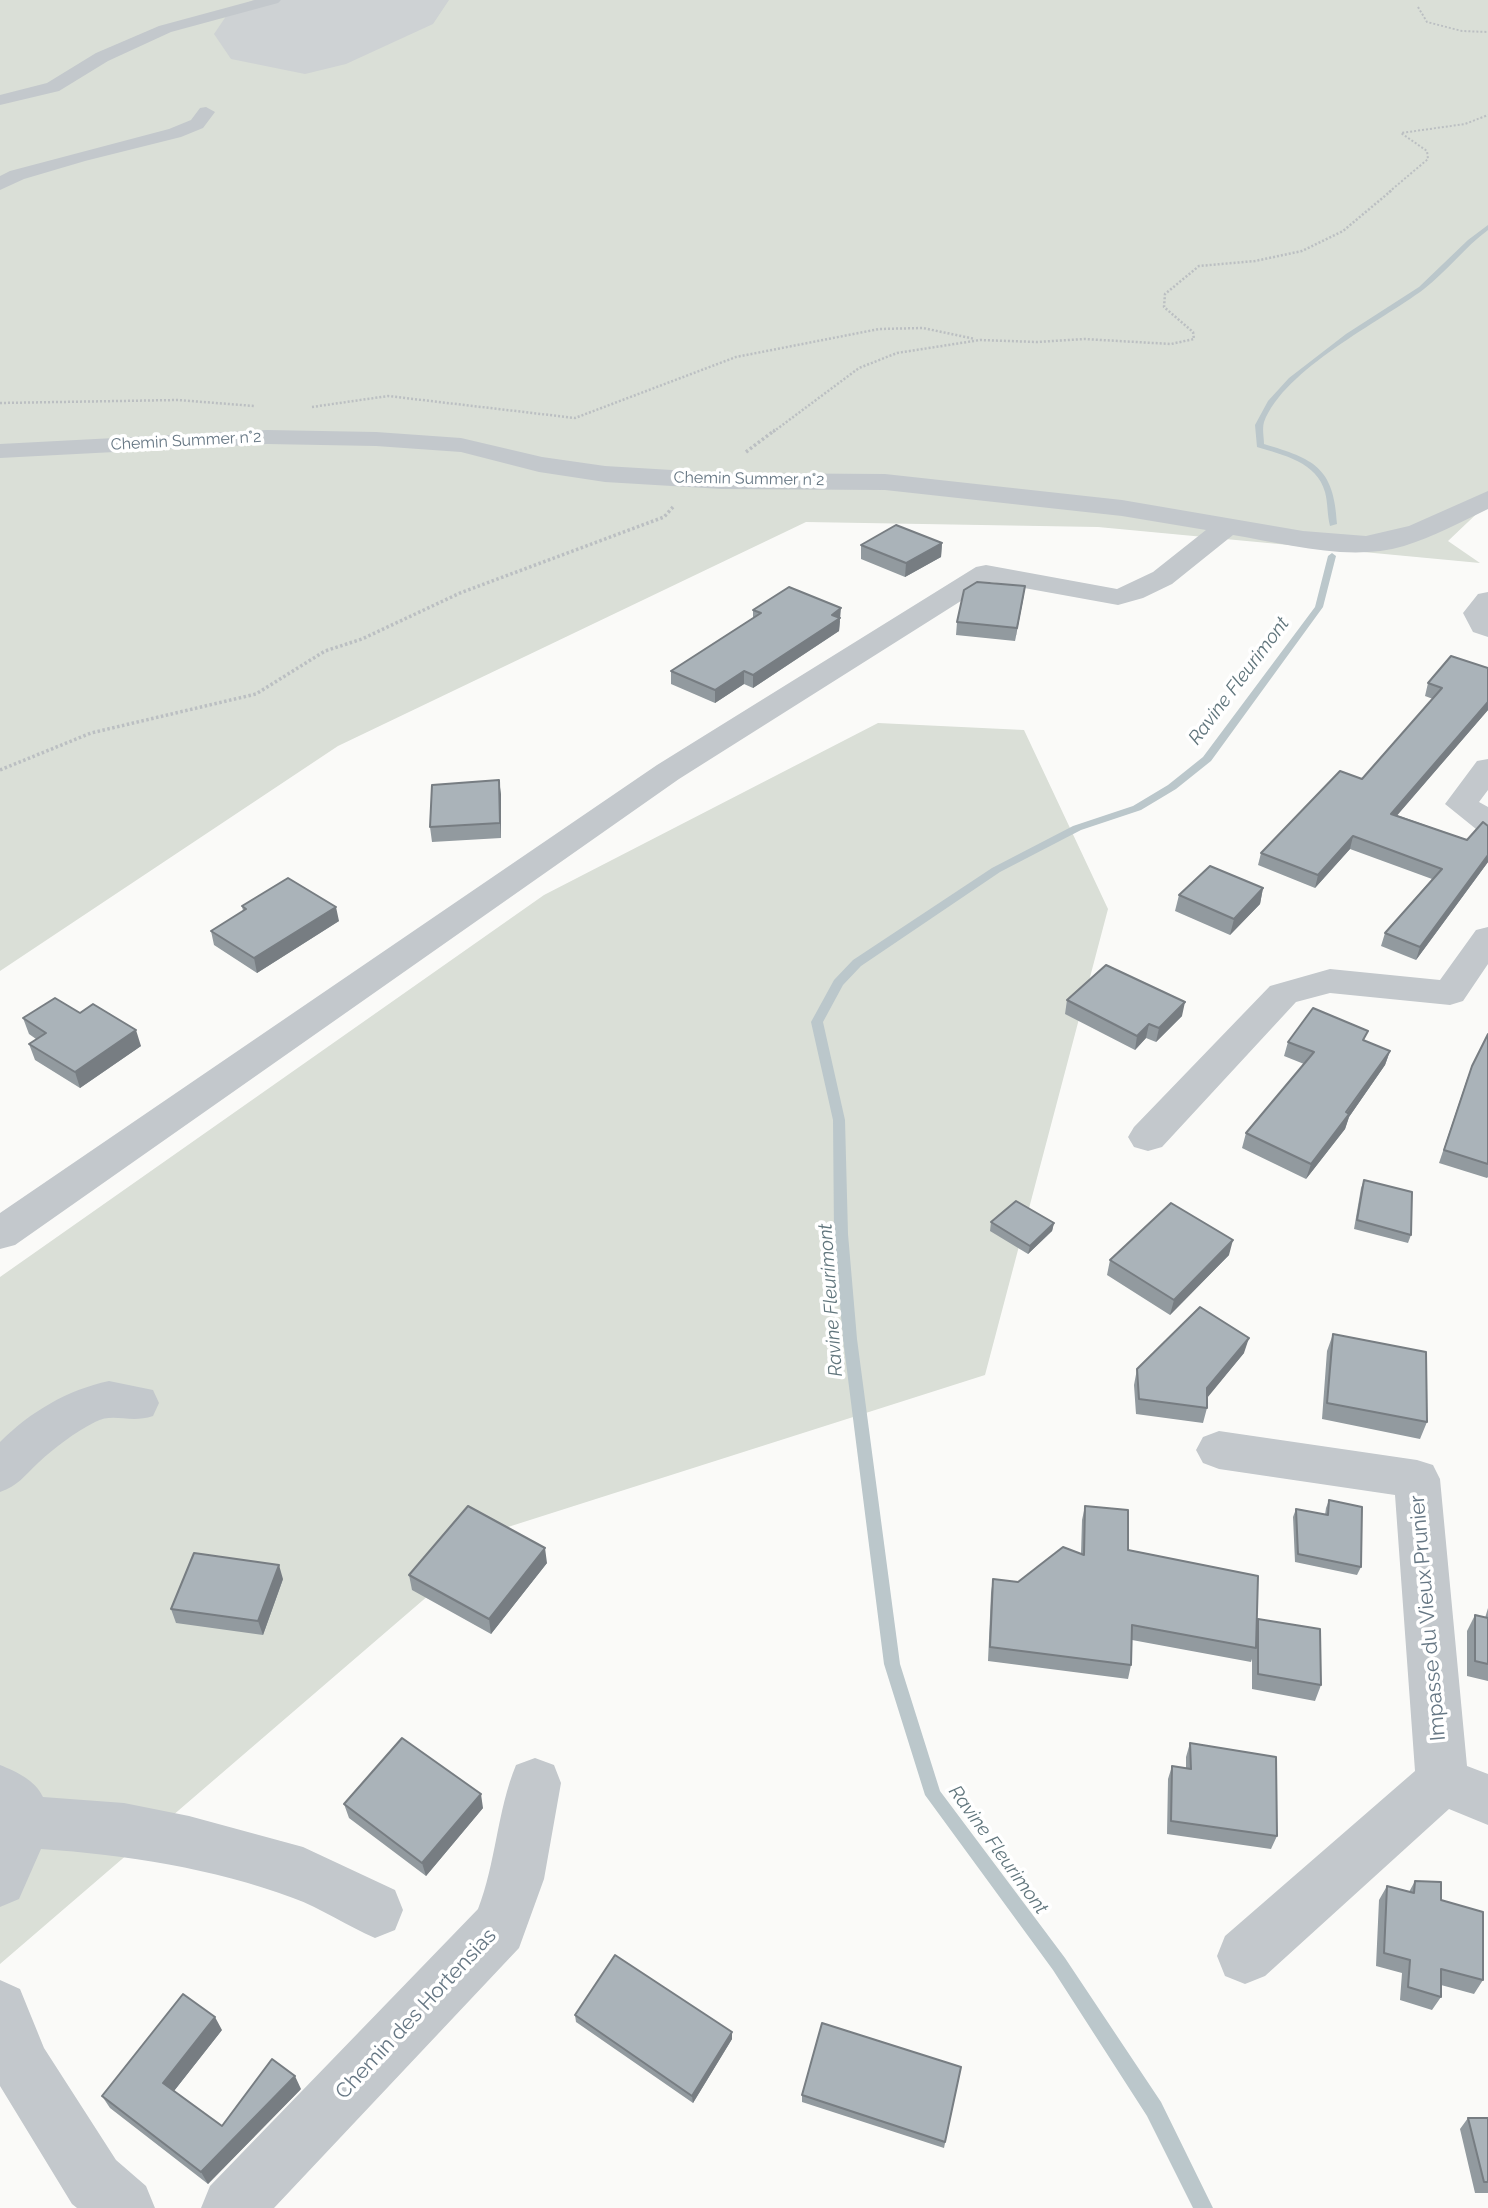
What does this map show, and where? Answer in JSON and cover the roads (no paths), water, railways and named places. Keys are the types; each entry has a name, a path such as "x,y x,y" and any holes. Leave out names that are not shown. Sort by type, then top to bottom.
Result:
{"street":[{"path":"0,100 53,87 102,57 165,29 273,0"},
{"path":"0,184 17,175 65,161 175,133 197,124 206,112"},
{"name":"Chemin Summer n°2","path":"0,451 267,437 376,439 461,445 500,452 539,464 605,474 697,479 885,482 1122,508 1226,527 1366,544 1419,532 1488,499"},
{"path":"0,1234 667,772 986,573 1118,597 1137,593 1158,581 1226,527"},
{"path":"1488,600 1477,613 1488,628"},
{"path":"1488,768 1461,804 1488,822"},
{"path":"1148,1137 1283,994 1330,981 1450,993 1488,938"},
{"path":"0,1473 7,1463 52,1423 108,1399 137,1403"},
{"name":"Impasse du Vieux Prunier","path":"1219,1450 1417,1479 1465,1790"},
{"name":"Chemin des Hortensias","path":"232,2208 499,1928 517,1879 535,1783"},
{"path":"1245,1956 1465,1790"},
{"path":"0,1880 13,1806 189,1842 303,1874 375,1910"},
{"path":"0,2009 29,2078 94,2182 124,2208"}],"waterway":[{"name":"Ravine Fleurimont","path":"1333,524 1329,490 1315,469 1292,456 1260,445 1259,425 1271,402 1319,357 1421,288 1488,227"},
{"name":"Ravine Fleurimont","path":"1203,2208 1154,2109 1059,1964 933,1795 892,1664 850,1339 841,1234 839,1120 817,1022 838,983 857,963 996,870 1077,828 1137,808 1172,787 1207,759 1319,607 1332,556"}]}
